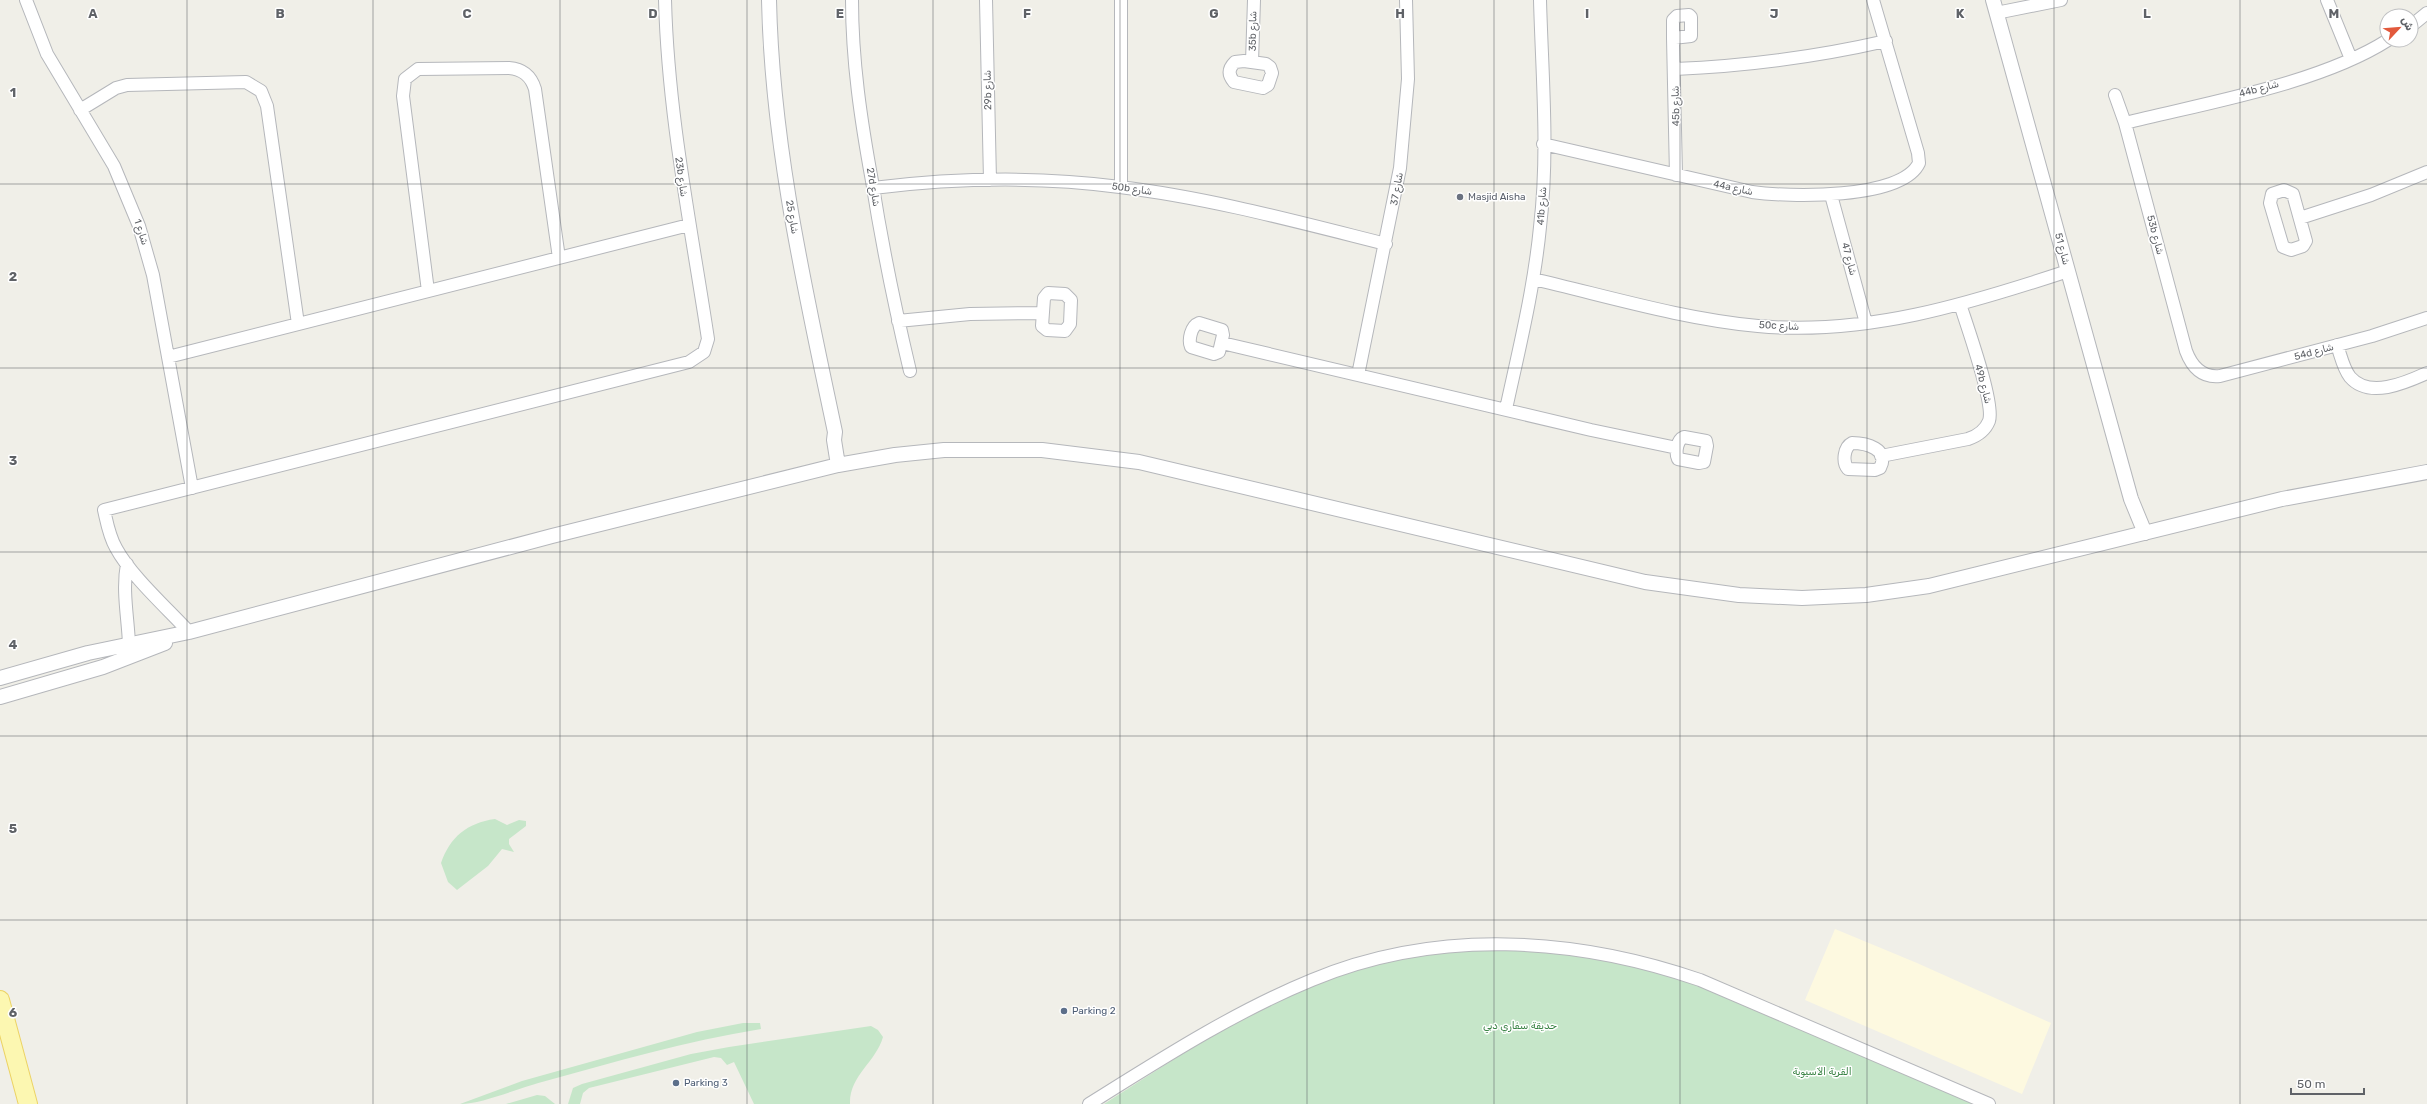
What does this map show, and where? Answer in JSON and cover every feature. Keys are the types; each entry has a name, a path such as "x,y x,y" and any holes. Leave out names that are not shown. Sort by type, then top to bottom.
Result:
{"main road":[{"path":"0,1000 28,1104"}],"street":[{"name":"شارع 1","path":"26,0 47,54 114,166 140,226 153,275 192,488"},
{"name":"23b شارع","path":"192,488 689,362 704,352 708,339 689,225 670,86 665,0"},
{"name":"شارع 25","path":"769,0 772,72 779,143 804,283 835,432 833,438 842,464"},
{"name":"27d شارع","path":"852,0 859,100 873,188 898,320 910,371"},
{"name":"29b شارع","path":"986,0 990,180"},
{"path":"1120,0 1121,187"},
{"name":"35b شارع","path":"1252,62 1254,0"},
{"name":"شارع 37","path":"1358,375 1386,244 1404,139 1408,79 1406,0"},
{"name":"41b شارع","path":"1506,409 1533,279 1542,206 1543,144 1540,0"},
{"path":"1675,69 1718,67 1788,60 1886,41 1873,0"},
{"path":"1996,11 2042,5 2061,0"},
{"path":"2327,0 2351,59"},
{"name":"شارع 51","path":"1996,11 2131,499 2131,512 2141,534"},
{"path":"2419,20 2427,13"},
{"name":"45b شارع","path":"1673,38 1675,69 1676,175"},
{"name":"44a شارع","path":"1543,144 1759,193 1805,196 1832,195 1868,188 1903,178 1913,173 1919,163 1918,153 1886,41"},
{"name":"44b شارع","path":"2125,123 2262,88 2351,59 2379,45"},
{"path":"428,292 402,87 405,79 418,69 509,68 523,71 529,76 535,89 559,258"},
{"path":"80,110 116,88 138,83 246,82 261,91 267,106 298,324"},
{"name":"53b شارع","path":"2115,95 2125,123 2186,351 2194,367 2200,373"},
{"path":"2300,218 2371,195 2427,172"},
{"name":"50b شارع","path":"873,188 912,183 990,180 1071,182 1121,187 1210,202 1386,244"},
{"path":"2280,192 2290,192 2300,218 2305,244 2301,248 2288,250 2282,244 2270,203 2270,197 2280,192"},
{"name":"شارع 47","path":"1832,195 1866,323"},
{"path":"168,357 689,225"},
{"name":"50c شارع","path":"1533,279 1732,323 1799,328 1866,323 1960,304 2069,275"},
{"name":"49b شارع","path":"1881,456 1968,439 1977,436 1988,422 1989,404 1960,304"},
{"path":"898,320 970,314 1042,313"},
{"name":"54d شارع","path":"2200,373 2206,376 2220,376 2337,346 2427,318"},
{"path":"1222,343 1591,430 1677,448"},
{"path":"2337,346 2344,368 2350,377 2358,384 2368,388 2379,389 2427,373"},
{"path":"0,678 129,644 189,632 544,538 842,464 895,455 951,450 1042,450 1091,454 1140,462 1644,582 1699,591 1771,597 1866,595 1929,586 2329,488 2427,472"},
{"path":"189,632 127,564 116,548 108,531 104,510 192,488"},
{"path":"127,564 124,579 128,613 129,644"},
{"path":"0,697 103,667 189,632"},
{"path":"1089,1104 1097,1101 1249,1009 1313,979 1396,955 1473,944 1511,944 1588,950 1664,968 1700,980 1989,1104"}],"shaded area":[{"path":"1835,929 1917,963 2051,1023 2022,1094 1805,1000"}],"green space":[{"path":"495,819 507,825 519,820 526,821 526,826 509,839 509,844 514,852 502,849 488,866 457,890 448,882 441,863 449,846 468,828 485,821"},
{"name":"حديقة سفاري دبي","path":"1478,947 1601,954 1710,990 1986,1104 1104,1104 1257,1006 1353,971 1401,958"},
{"path":"743,1023 760,1023 761,1029 651,1052 542,1082 490,1099 460,1104 522,1081 697,1032"},
{"path":"871,1026 878,1030 883,1037 880,1046 854,1085 850,1104 754,1104 734,1062 727,1065 721,1058 714,1057 589,1088 583,1093 580,1104 568,1104 573,1088 582,1084 691,1054"},
{"path":"537,1095 545,1096 555,1104 506,1104"}],"place":[{"name":"Masjid Aisha","path":"1460,197"},
{"name":"Parking 2","path":"1064,1011"},
{"name":"Parking 3","path":"676,1083"}],"park label":[{"name":"القرية الآسيوية","path":"1822,1072"}]}
